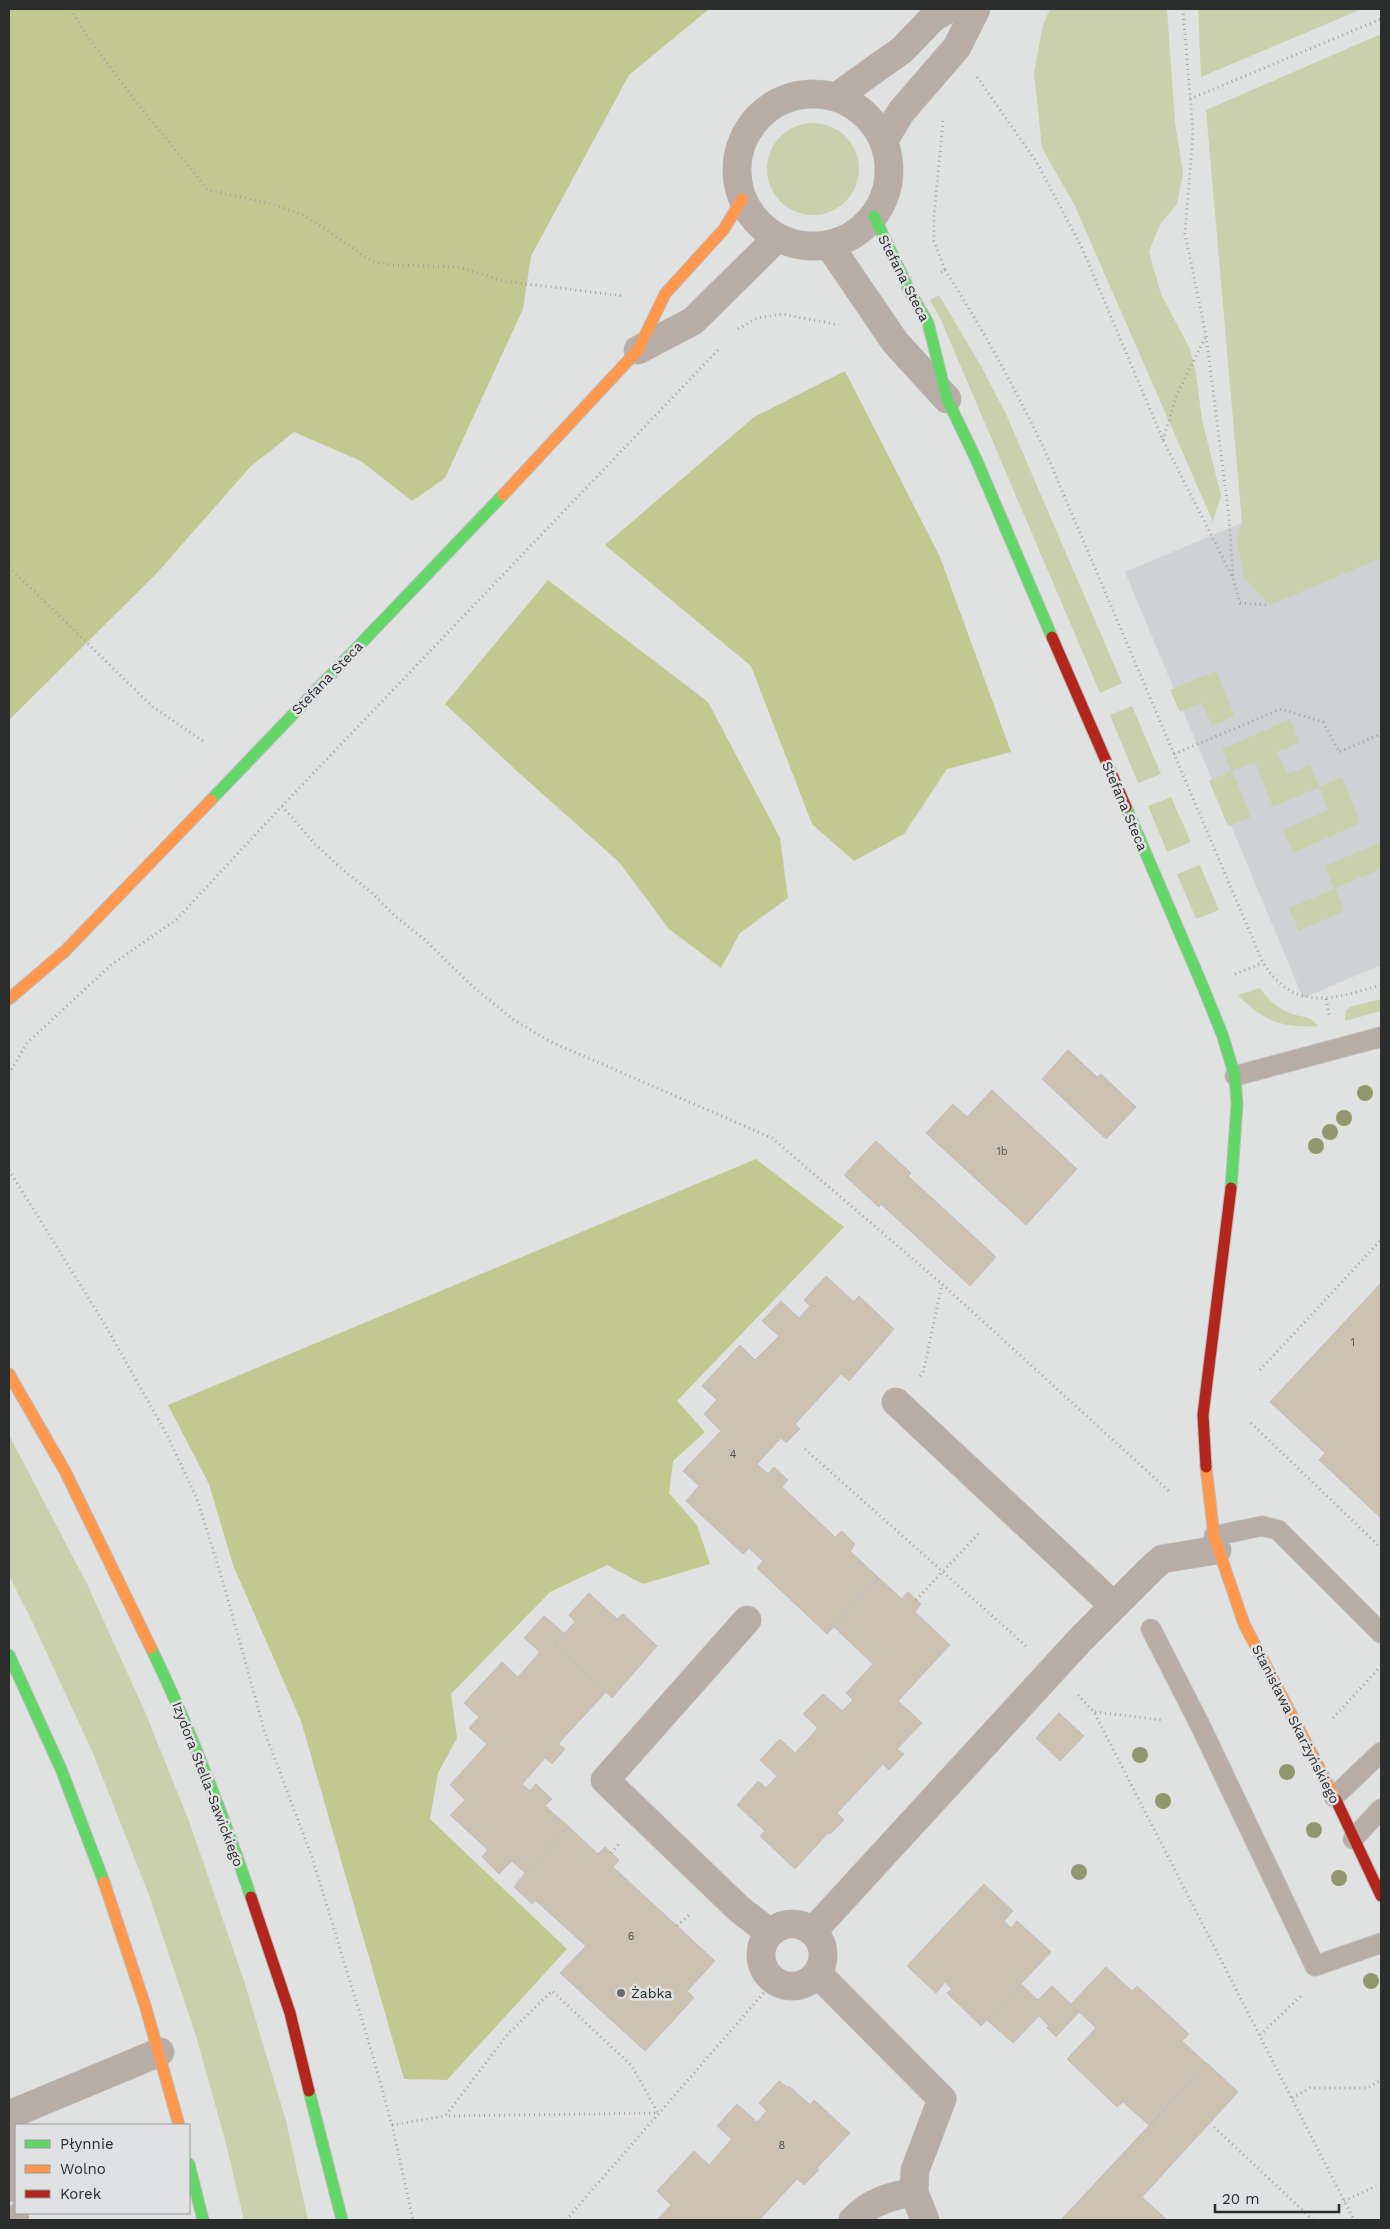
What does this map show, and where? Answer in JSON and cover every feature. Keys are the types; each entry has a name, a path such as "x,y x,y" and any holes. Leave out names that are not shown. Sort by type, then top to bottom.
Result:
{"street":[{"path":"836,97 902,50 933,18 948,9"},
{"path":"884,140 901,112 957,48 976,9"},
{"path":"812,93 836,97 856,106 872,121 884,140 890,167 886,193 874,216 861,230 846,239 829,245 802,246 777,238 762,228 750,215 742,199 736,175 738,150 748,128 765,109 787,97 812,93"},
{"name":"Stefana Steca","path":"9,999 65,951 100,916 545,452 638,350 665,294 724,228 742,199"},
{"name":"Stefana Steca","path":"874,216 910,292 928,323 947,399 976,459 1203,987 1222,1034 1235,1076 1237,1105 1233,1174 1203,1415 1205,1461 1216,1543"},
{"name":"Stefana Steca","path":"638,350 693,321 777,238"},
{"name":"Stefana Steca","path":"829,245 895,342 947,399"},
{"name":"Izydora Stella-Sawickiego","path":"9,1374 66,1473 180,1710 234,1846 290,2013 342,2220"},
{"path":"896,1402 1113,1605"},
{"path":"813,1931 1113,1605 1162,1560 1216,1543"},
{"name":"Stanisława Skarżyńskiego","path":"1216,1543 1244,1624 1334,1797 1381,1896"},
{"path":"747,1620 605,1780 738,1908 770,1933"},
{"path":"9,1655 61,1770 100,1870 160,2052 179,2124"},
{"path":"791,1924 806,1927 813,1931 821,1944 823,1952 821,1967 817,1973 805,1983 797,1985 782,1984 769,1975 762,1962 763,1947 770,1933 776,1928 791,1924"},
{"path":"817,1973 942,2099 915,2170 914,2192 925,2220"},
{"path":"9,2115 160,2052"},
{"path":"190,2168 203,2220"},
{"path":"853,2220 884,2198 914,2192"}],"lane":[{"path":"1235,1076 1381,1037"},
{"path":"1216,1543 1262,1526 1278,1530 1381,1633"},
{"path":"1151,1629 1200,1725 1315,1966 1381,1944"},
{"path":"1334,1797 1381,1752"},
{"path":"1353,1839 1381,1809"},
{"path":"9,2120 15,2183"}],"path":[{"path":"71,9 87,36 137,103 208,190 272,204 306,216 372,261 393,265 459,267 503,281 631,296"},
{"path":"1183,9 1192,133 1185,234 1206,335 1229,517 1233,578"},
{"path":"1190,99 1381,18"},
{"path":"974,72 1036,161 1082,248 1163,440 1233,578 1240,603 1270,605"},
{"path":"946,112 940,134 934,241 945,270 974,316 1013,385 1042,445 1263,962 1277,982 1299,995 1326,999 1381,985"},
{"path":"937,275 945,270"},
{"path":"737,330 757,318 782,314 847,326"},
{"path":"1163,440 1177,394 1206,335"},
{"path":"9,1074 27,1043 111,965 159,934 176,920 282,806 723,344"},
{"path":"9,567 153,707 203,741"},
{"path":"1174,754 1281,709 1323,722 1339,752 1381,734"},
{"path":"282,806 314,843 342,870 371,892 396,917 424,939 472,986 514,1020 549,1041 772,1138 942,1284 1170,1492"},
{"path":"1227,977 1263,962"},
{"path":"1326,999 1331,1025"},
{"path":"9,1170 109,1332 167,1435 197,1499 224,1585 265,1734 312,1858 392,2125 413,2220"},
{"path":"1260,1370 1381,1240"},
{"path":"923,1373 942,1284"},
{"path":"1250,1423 1381,1548"},
{"path":"805,1449 944,1570 1053,1670 1094,1712 1354,2220"},
{"path":"916,1600 1006,1504"},
{"path":"1332,1719 1381,1666"},
{"path":"1094,1712 1200,1725"},
{"path":"566,2220 775,1980"},
{"path":"445,2116 508,2034 552,1991 632,2066 658,2113"},
{"path":"1260,2035 1286,2010"},
{"path":"1292,2098 1310,2088 1368,2088 1381,2080"},
{"path":"392,2125 445,2116 658,2113"},
{"path":"1214,2127 1314,2220"},
{"path":"1344,2201 1376,2186"}],"shaded area":[{"path":"1381,464 1381,965 1303,998 1125,572"}],"green space":[{"path":"9,9 709,9 629,75 531,256 523,309 445,478 412,501 361,461 294,432 251,466 157,573 9,720"},
{"path":"1050,9 1167,9 1175,123 1183,173 1177,204 1160,224 1149,252 1161,294 1190,349 1196,373 1202,420 1221,495 1213,522 1074,204 1042,148 1034,72 1043,25"},
{"path":"1198,9 1362,9 1201,77"},
{"path":"1381,34 1381,558 1270,605 1244,578 1237,540 1242,523 1206,110"},
{"path":"813,123 831,127 845,137 855,151 859,169 855,187 845,201 831,211 813,215 795,211 781,201 771,187 767,169 771,151 781,137 795,127"},
{"path":"939,295 982,368 1006,414 1122,683 1100,693 941,320 930,300"},
{"path":"845,371 940,557 1011,752 947,769 904,834 854,861 812,824 751,666 605,545 754,417"},
{"path":"548,580 708,702 780,838 788,898 740,933 721,968 669,929 619,862 445,704"},
{"path":"1216,671 1235,716 1212,726 1202,703 1180,712 1170,690"},
{"path":"1132,706 1161,774 1138,783 1110,715"},
{"path":"1290,719 1300,742 1277,752 1287,774 1310,765 1319,787 1273,807 1255,762 1232,771 1251,817 1228,826 1209,781 1231,771 1222,749"},
{"path":"1342,777 1361,823 1293,853 1283,830 1328,810 1319,787"},
{"path":"1171,797 1191,842 1167,852 1148,806"},
{"path":"1381,842 1381,869 1335,888 1344,911 1299,931 1289,908 1334,889 1325,866"},
{"path":"1200,865 1219,910 1196,919 1177,874"},
{"path":"1260,988 1281,1009 1294,1015 1309,1018 1318,1026 1294,1026 1274,1021 1256,1011 1238,995"},
{"path":"1381,999 1381,1011 1345,1021 1346,1010 1350,1007"},
{"path":"756,1159 844,1227 677,1401 705,1432 673,1461 669,1493 697,1525 710,1564 643,1584 607,1565 550,1592 451,1694 457,1738 438,1773 430,1819 567,1949 447,2080 404,2079 301,1721 233,1565 209,1484 168,1405"},
{"path":"9,1435 87,1584 145,1712 189,1821 245,1984 286,2121 308,2220 244,2220 225,2140 196,2036 149,1895 92,1751 9,1576"}],"building":[{"path":"1068,1050 1097,1077 1101,1074 1136,1107 1106,1139 1042,1079"},
{"path":"992,1090 1077,1169 1026,1225 926,1133 953,1104 967,1117"},
{"path":"876,1141 911,1173 908,1176 996,1257 970,1286 881,1204 879,1207 844,1175"},
{"path":"826,1276 854,1302 859,1296 894,1329 849,1381 841,1374 795,1424 800,1429 786,1443 781,1438 757,1464 768,1474 774,1467 788,1480 782,1487 835,1537 842,1531 855,1544 850,1551 879,1578 827,1634 757,1568 763,1561 749,1548 743,1554 686,1501 699,1486 683,1471 721,1431 704,1414 717,1400 702,1386 740,1345 755,1360 779,1336 762,1321 781,1301 799,1318 810,1306 804,1300"},
{"path":"1381,1283 1381,1518 1319,1460 1325,1453 1270,1402"},
{"path":"879,1578 902,1599 908,1592 921,1604 915,1612 950,1645 898,1701 922,1723 897,1749 904,1754 889,1770 883,1764 837,1813 844,1820 830,1834 828,1833 795,1869 760,1836 765,1831 737,1805 758,1781 766,1788 777,1776 760,1760 780,1739 795,1753 818,1728 803,1714 823,1694 842,1711 853,1700 846,1693 873,1664 834,1627"},
{"path":"589,1593 617,1619 623,1614 657,1646 612,1698 554,1644 575,1622 569,1615"},
{"path":"544,1616 564,1633 554,1644 606,1692 558,1744 565,1749 552,1764 545,1758 522,1784 530,1791 536,1784 552,1799 545,1806 568,1826 525,1873 512,1861 499,1874 482,1857 488,1850 450,1815 465,1800 450,1785 487,1744 469,1728 479,1717 464,1703 502,1662 518,1677 540,1652 524,1638"},
{"path":"1059,1713 1084,1736 1060,1761 1036,1738"},
{"path":"568,1826 598,1854 605,1847 619,1860 613,1867 715,1961 687,1991 694,1998 645,2051 560,1973 586,1946 535,1900 532,1904 514,1887"},
{"path":"984,1884 1013,1911 1004,1921 1011,1928 1017,1921 1051,1952 981,2026 947,1993 952,1989 945,1982 936,1993 907,1966"},
{"path":"1106,1967 1132,1991 1137,1986 1189,2034 1182,2041 1206,2063 1150,2126 1123,2102 1117,2107 1067,2059 1096,2028 1071,2004"},
{"path":"1021,1984 1038,2000 1052,1986 1079,2012 1056,2037 1039,2016 1013,2043 987,2020"},
{"path":"1207,2063 1238,2092 1142,2197 1167,2220 1061,2220"},
{"path":"779,2081 788,2088 789,2086 810,2105 814,2100 850,2133 817,2168 819,2170 804,2185 797,2179 759,2220 657,2220 671,2205 657,2191 694,2151 709,2165 732,2139 717,2126 737,2104 757,2122 767,2111 759,2103"}],"traffic: fast":[{"path":"874,216 910,292 928,323 947,399 976,459 1052,637"},
{"path":"211,800 503,495"},
{"path":"1126,807 1203,987 1222,1034 1235,1076 1237,1105 1231,1188"},
{"path":"151,1648 205,1771 251,1897"},
{"path":"9,1655 61,1769 104,1882"},
{"path":"309,2091 342,2220"},
{"path":"190,2168 203,2220"}],"traffic: slow":[{"path":"503,495 638,350 665,294 724,229 742,199"},
{"path":"9,999 65,951 211,800"},
{"path":"9,1374 66,1473 151,1648"},
{"path":"1206,1467 1214,1536 1244,1624 1336,1800"},
{"path":"104,1882 145,2005 179,2124"}],"traffic: jam":[{"path":"1052,637 1126,807"},
{"path":"1206,1467 1203,1415 1231,1188"},
{"path":"1336,1800 1381,1896"},
{"path":"251,1897 290,2013 309,2091"}],"place":[{"name":"Żabka","path":"621,1993"}]}
